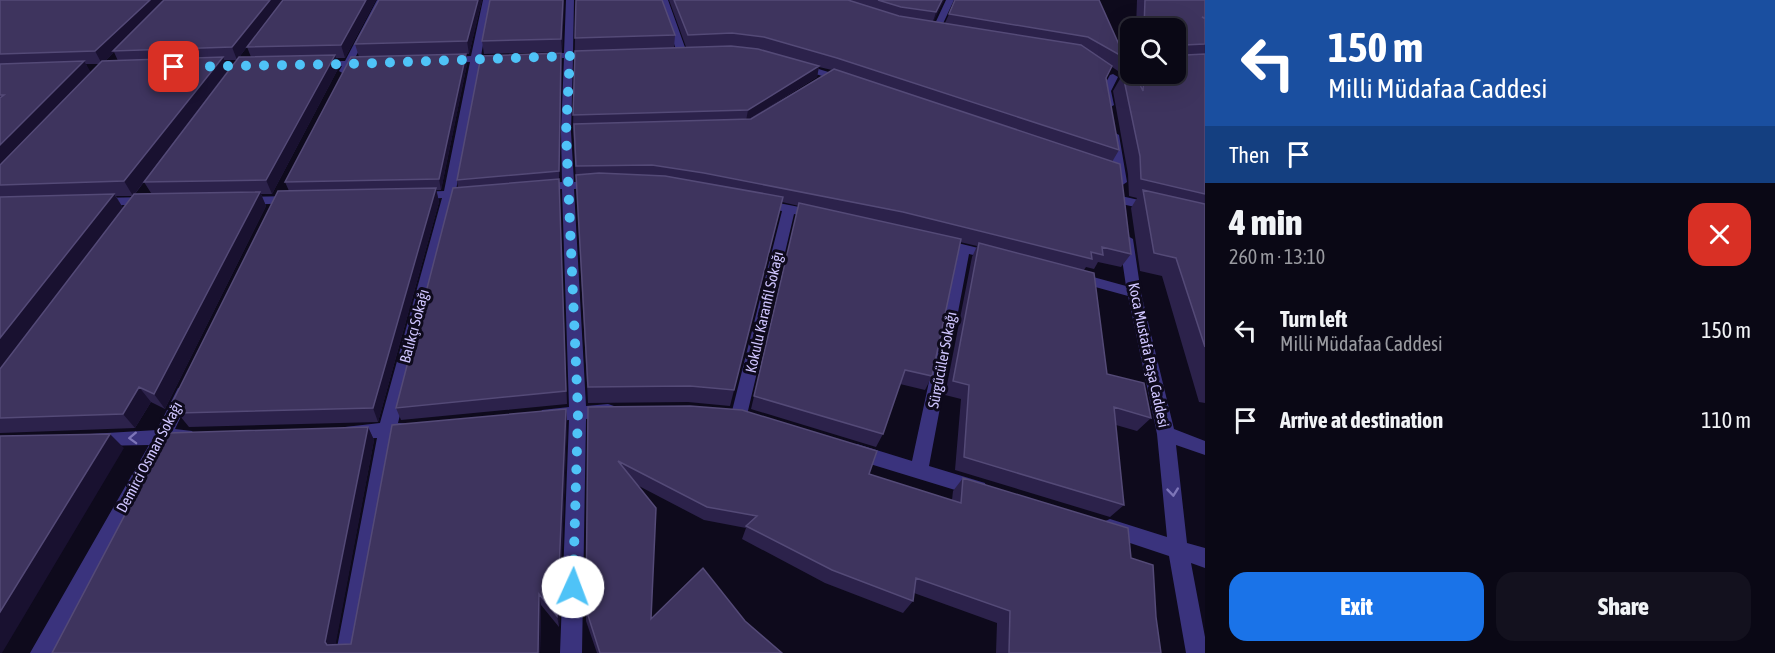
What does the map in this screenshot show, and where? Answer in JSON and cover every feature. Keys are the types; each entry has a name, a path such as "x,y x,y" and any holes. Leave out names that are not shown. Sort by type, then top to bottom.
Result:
{"street":[{"path":"337,85 381,0"},
{"name":"Balıkçı Sokağı","path":"347,653 387,431 448,195 487,0"},
{"path":"570,0 572,132 569,184 578,412 571,653"},
{"path":"664,0 687,53 670,53"},
{"path":"926,28 941,30 950,0"},
{"path":"535,57 603,55"},
{"path":"441,60 511,57"},
{"path":"301,64 371,63"},
{"path":"789,63 852,82"},
{"path":"820,81 830,75"},
{"name":"Koca Mustafa Paşa Caddesi","path":"1113,75 1106,91 1111,117 1115,172 1123,211 1134,293 1166,434 1178,548 1197,653"},
{"path":"274,206 288,180"},
{"path":"525,188 604,184"},
{"path":"403,197 481,192"},
{"path":"231,201 274,206 311,200"},
{"path":"81,203 162,201"},
{"path":"754,202 824,216"},
{"name":"Kokulu Karanfil Sokağı","path":"719,414 745,417 789,208"},
{"path":"1123,211 1163,210"},
{"path":"929,240 1010,260"},
{"name":"Sürgücüler Sokağı","path":"919,472 964,248"},
{"path":"1066,275 1134,293"},
{"name":"Demirci Osman Sokağı","path":"41,653 162,437 188,383"},
{"path":"533,416 622,411"},
{"path":"339,432 387,431 432,426"},
{"path":"1166,434 1205,448"},
{"path":"81,440 198,436"},
{"path":"841,447 998,495"},
{"path":"1088,522 1205,558"}],"building":[{"path":"0,0 150,0 95,51 0,54"},
{"path":"164,0 270,0 232,47 113,51"},
{"path":"283,0 366,0 341,45 247,47"},
{"path":"379,0 478,0 467,41 355,44"},
{"path":"490,0 563,0 561,39 482,41"},
{"path":"576,0 662,0 675,35 575,38"},
{"path":"674,0 848,0 899,16 1081,45 1112,66 1106,78 1119,150 837,58 764,37 732,33 688,35"},
{"path":"878,0 942,0 936,12 901,7"},
{"path":"955,0 1099,0 1120,47 1120,55 1088,37 949,14"},
{"path":"1145,0 1205,0 1205,18 1202,17 1205,19 1205,44 1186,45 1186,18 1144,18"},
{"path":"731,46 758,49 819,66 748,110 573,115 575,51"},
{"path":"561,53 559,171 457,180 481,56"},
{"path":"466,54 439,179 285,182 351,57"},
{"path":"1205,54 1205,194 1141,179 1140,156 1125,84 1140,84 1143,91 1143,84 1186,84 1186,55"},
{"path":"335,55 266,180 144,182 239,57"},
{"path":"223,57 124,181 0,185 0,165 102,61"},
{"path":"84,61 0,145 0,98 4,95 0,95 0,64"},
{"path":"834,69 1120,164 1131,254 1102,247 1103,255 1091,252 1092,259 903,212 704,173 652,165 576,166 574,124 751,119"},
{"path":"599,173 665,176 783,197 734,390 690,386 588,387 576,175"},
{"path":"559,179 566,391 396,408 453,188"},
{"path":"436,188 373,408 179,413 181,410 171,405 278,191"},
{"path":"1143,190 1205,204 1205,347 1176,258 1154,253"},
{"path":"260,192 154,394 139,387 123,414 0,418 0,369 134,194"},
{"path":"114,194 0,338 0,197"},
{"path":"799,203 961,239 932,376 905,370 883,434 754,396"},
{"path":"979,243 1094,273 1107,374 1144,383 1151,418 1114,407 1124,505 964,457 969,385 953,381"},
{"path":"690,406 742,410 877,451 869,474 961,503 963,478 1128,528 1131,558 1153,565 1161,653 1009,653 1010,611 916,578 913,601 832,570 746,526 757,516 707,507 618,461 656,508 651,619 703,568 745,621 782,653 600,653 586,609 588,407"},
{"path":"566,409 557,616 539,594 538,653 52,653 168,433 368,427 325,642 327,645 351,644 392,425"},
{"path":"110,434 0,612 0,436"}],"route":[{"path":"174,67 243,64 348,64 570,56 566,132 578,412 573,587"}]}
